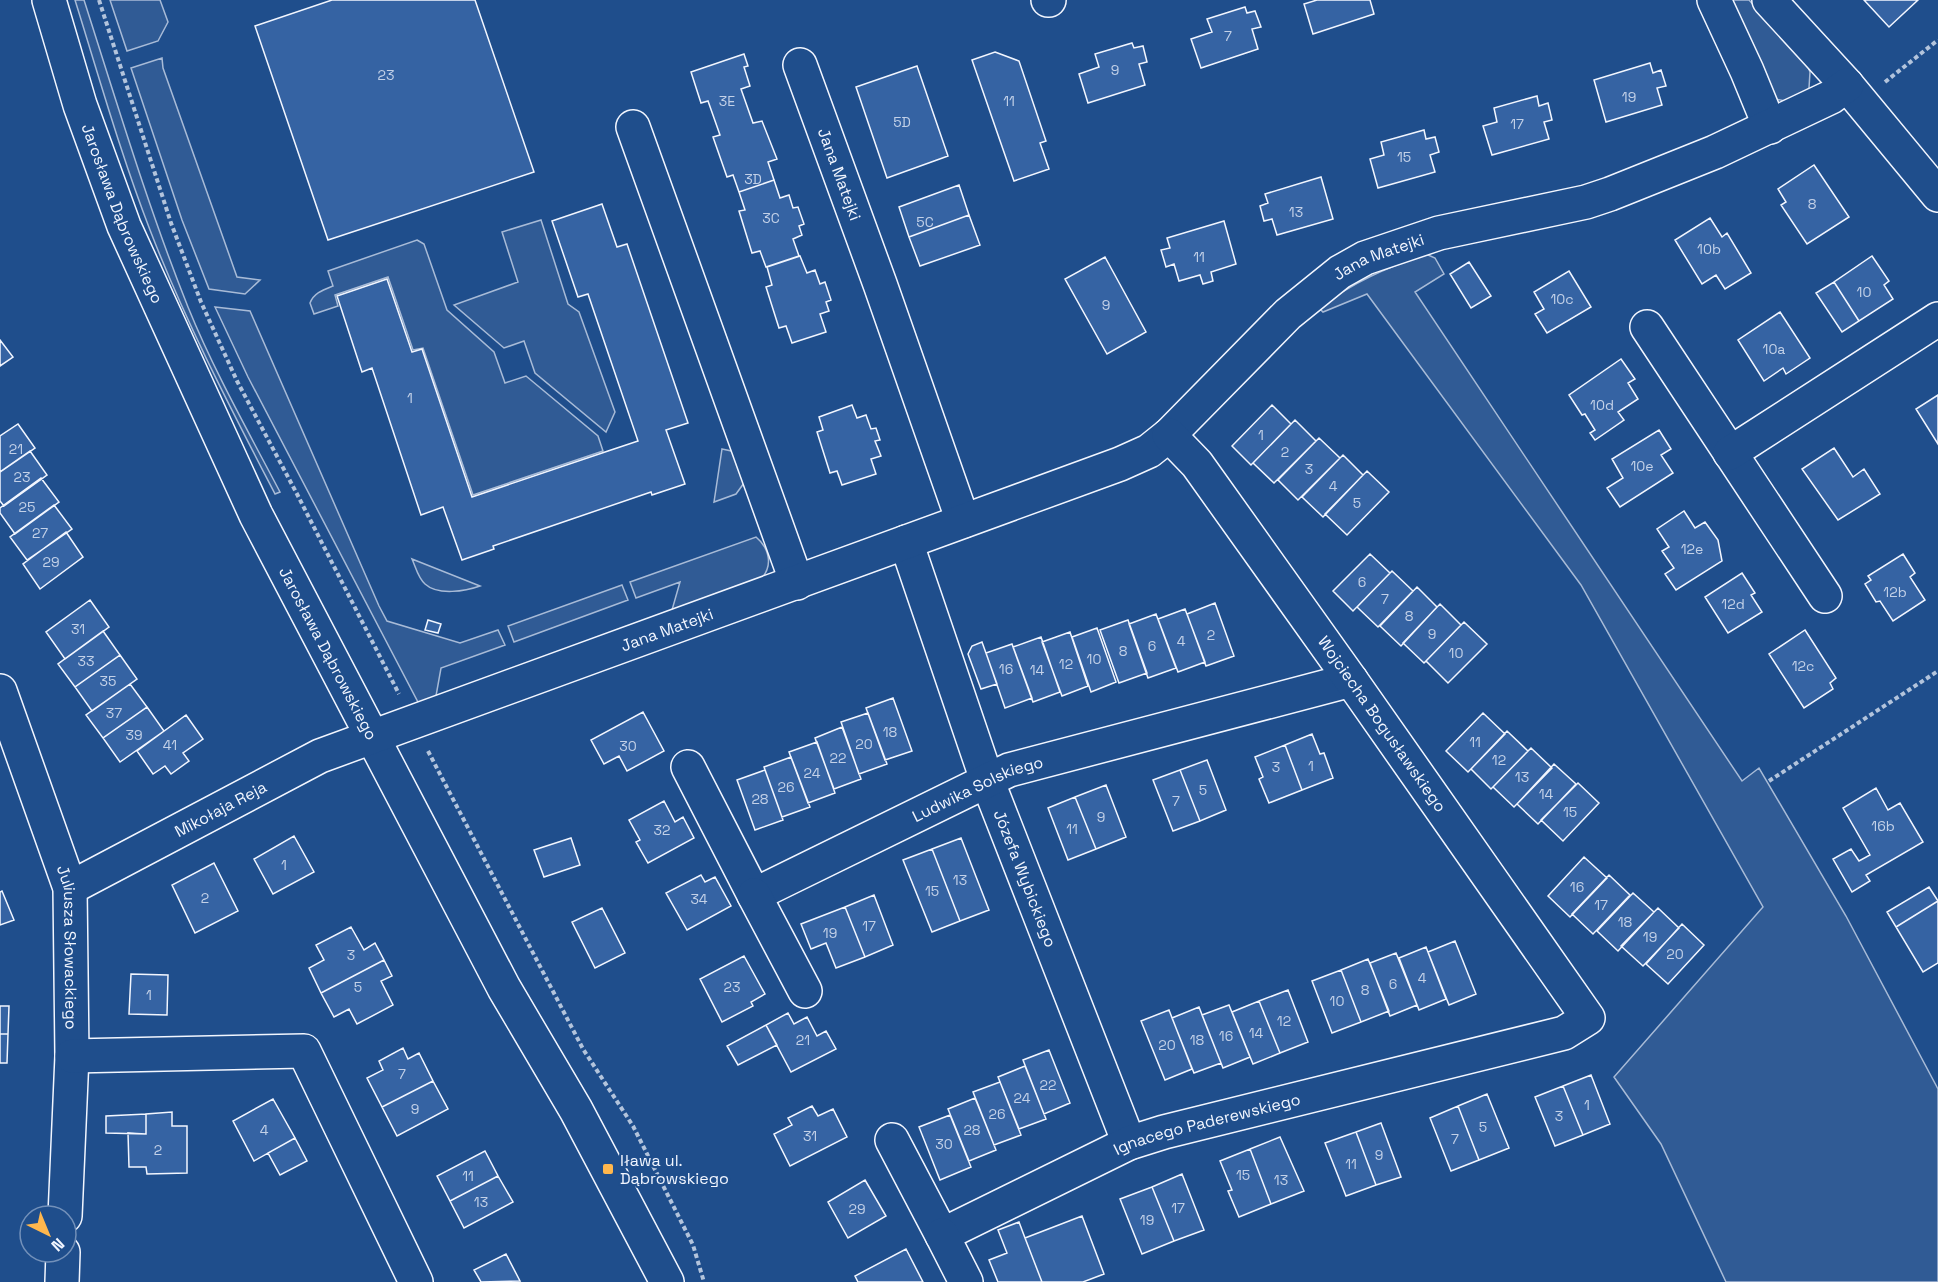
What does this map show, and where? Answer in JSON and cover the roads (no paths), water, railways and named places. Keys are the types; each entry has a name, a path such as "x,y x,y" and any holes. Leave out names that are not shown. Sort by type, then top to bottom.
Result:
{"street":[{"name":"Jarosława Dąbrowskiego","path":"49,0 80,105 124,226 256,515 504,988 576,1110 667,1282"},
{"path":"1714,0 1770,127"},
{"path":"1769,0 1854,93 1938,195"},
{"name":"Jana Matejki","path":"800,65 963,521"},
{"name":"Jana Matejki","path":"372,737 1120,464 1149,451 1169,435 1288,314 1340,272 1365,258 1439,233 1594,199 1715,152 1831,97 1854,93"},
{"path":"633,127 797,583"},
{"path":"1730,453 1938,319"},
{"path":"1647,327 1825,596"},
{"name":"Wojciecha Bogusławskiego","path":"1169,435 1197,464 1588,1018"},
{"name":"Józefa Wybickiego","path":"906,542 987,780 1129,1143"},
{"name":"Ludwika Solskiego","path":"754,895 1009,770 1351,680"},
{"name":"Juliusza Słowackiego","path":"0,691 70,888 72,1056 66,1204"},
{"name":"Mikołaja Reja","path":"70,888 320,756 372,737"},
{"path":"688,767 804,991"},
{"name":"Ignacego Paderewskiego","path":"942,1235 1129,1143 1164,1132 1564,1033 1588,1018"},
{"path":"72,1056 304,1051 416,1282"},
{"path":"892,1140 966,1282"},
{"path":"62,1282 63,1264"}],"place":[{"name":"Iława ul. Dąbrowskiego","path":"608,1169"}]}
